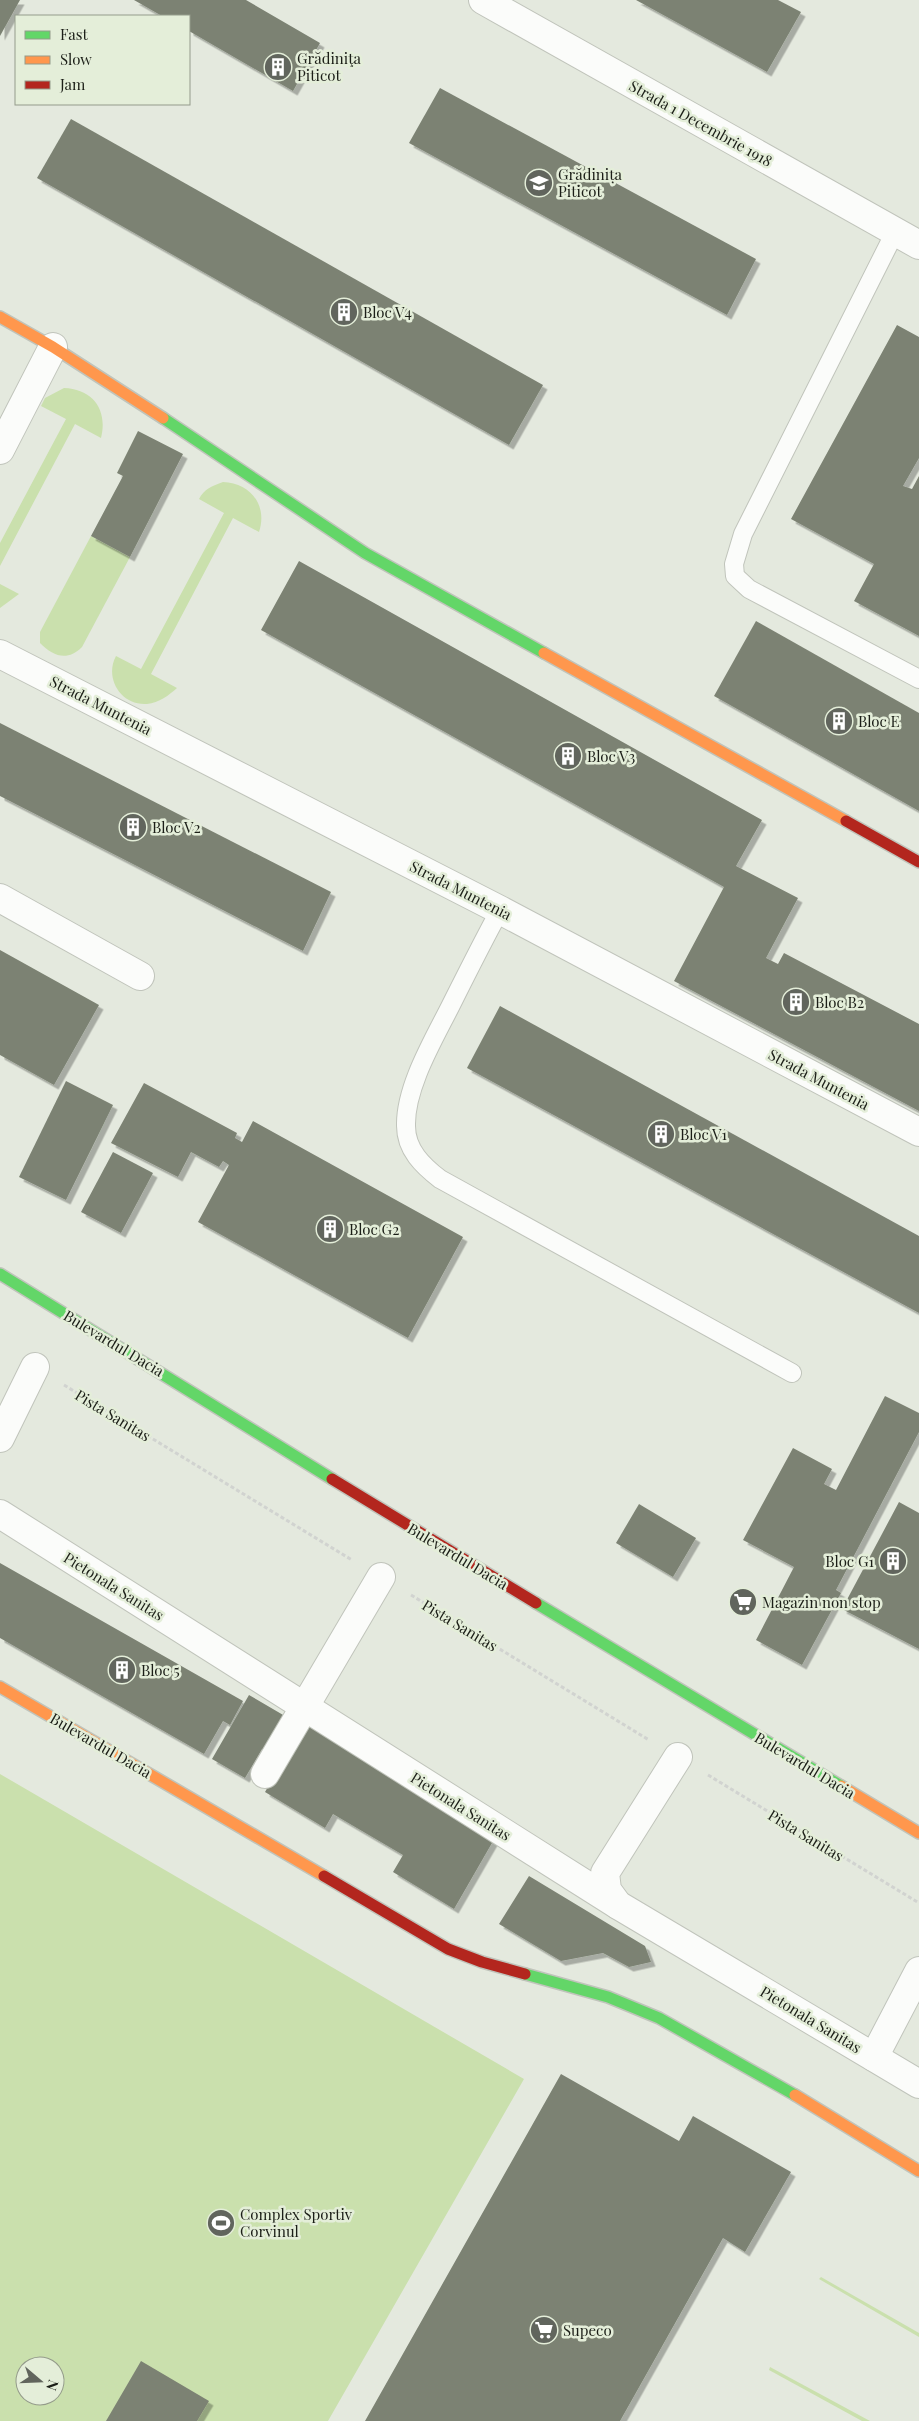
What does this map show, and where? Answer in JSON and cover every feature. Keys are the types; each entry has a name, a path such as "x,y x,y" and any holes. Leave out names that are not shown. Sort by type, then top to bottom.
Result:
{"street":[{"name":"Strada 1 Decembrie 1918","path":"483,0 919,245"},
{"path":"0,316 53,347 365,553 919,862"},
{"path":"0,450 53,347"},
{"name":"Strada Muntenia","path":"0,654 500,910 919,1132"},
{"path":"0,898 140,976"},
{"name":"Bulevardul Dacia","path":"0,1274 402,1522 919,1834"},
{"path":"0,1438 35,1368"},
{"name":"Pietonala Sanitas","path":"0,1514 618,1905 919,2084"},
{"path":"265,1774 303,1706 381,1577"},
{"name":"Bulevardul Dacia","path":"0,1687 448,1949 482,1962 608,1997 660,2018 804,2100 919,2171"},
{"path":"618,1905 607,1890 605,1873 678,1758"},
{"name":"Pietonala Sanitas","path":"874,2057 919,1971"}],"lane":[{"path":"895,232 743,534 734,564 735,576 749,589 919,679"},
{"path":"500,910 437,1034 410,1097 406,1127 412,1152 424,1166 440,1179 792,1373"}],"path":[{"name":"Pista Sanitas","path":"35,1368 919,1903"}],"green space":[{"path":"64,388 83,392 96,403 102,419 101,438 75,424 0,566 0,543 66,419 41,406 45,398"},
{"path":"223,482 241,486 254,497 261,513 259,532 233,518 151,674 177,688 156,702 147,704 130,700 117,689 114,681 112,673 116,656 141,669 224,513 199,499 209,488"},
{"path":"91,536 130,557 82,647 71,655 60,656 40,643 40,632"},
{"path":"0,584 19,594 0,608"},
{"name":"Complex Sportiv Corvinul","path":"0,1774 524,2079 328,2421 0,2421"},
{"path":"821,2277 919,2333 919,2337 819,2279"},
{"path":"770,2367 870,2421 862,2421 769,2370"}],"building":[{"path":"0,0 20,0 0,36"},
{"name":"Grădiniţa Piticot","path":"134,0 246,0 320,43 293,91 190,32 190,15 160,15"},
{"path":"636,0 778,0 801,12 767,72"},
{"path":"440,88 756,259 727,315 409,143"},
{"name":"Bloc V4","path":"71,119 543,385 509,445 37,178"},
{"path":"897,325 919,337 919,458 903,486 912,489 919,476 919,636 854,601 874,564 791,519"},
{"path":"138,431 183,454 130,557 91,536 123,476 117,473"},
{"name":"Bloc V3","path":"299,561 762,820 736,866 798,898 766,958 778,964 784,953 919,1024 919,1111 674,981 724,887 261,630"},
{"name":"Bloc E","path":"756,621 919,713 919,811 714,696"},
{"name":"Bloc V2","path":"0,723 331,892 303,951 0,796"},
{"path":"0,950 99,1005 54,1085 0,1055"},
{"name":"Bloc V1","path":"500,1006 919,1236 919,1313 467,1068"},
{"path":"66,1081 113,1105 66,1200 19,1177"},
{"name":"Bloc G2","path":"144,1083 237,1133 235,1138 242,1142 253,1121 463,1237 408,1338 198,1222 229,1165 223,1161 219,1167 191,1152 178,1177 111,1143"},
{"path":"113,1152 153,1173 121,1233 81,1212"},
{"path":"885,1396 919,1413 919,1432 836,1590 841,1593 802,1665 756,1640 794,1567 743,1540 793,1448 832,1469 824,1484 836,1490"},
{"name":"Bloc G1","path":"899,1502 919,1513 919,1649 842,1609"},
{"path":"639,1504 696,1538 673,1577 616,1543"},
{"name":"Bloc 5","path":"0,1563 243,1701 230,1725 223,1721 204,1754 0,1638"},
{"path":"249,1695 290,1719 270,1754 262,1749 245,1778 212,1759"},
{"path":"305,1723 496,1836 454,1909 393,1872 403,1855 333,1814 325,1828 265,1792"},
{"path":"529,1876 645,1946 651,1962 629,1967 603,1953 561,1961 499,1924"},
{"name":"Supeco","path":"561,2074 679,2141 693,2116 791,2172 745,2252 723,2238 620,2421 365,2421"},
{"path":"141,2361 209,2401 197,2421 106,2421"}],"traffic: fast":[{"path":"163,418 365,553 544,653"},
{"path":"0,1274 332,1479"},
{"path":"536,1603 841,1786"},
{"path":"525,1974 608,1997 659,2018 795,2095"}],"traffic: slow":[{"path":"0,317 53,347 163,418"},
{"path":"544,653 846,821"},
{"path":"0,1687 324,1876"},
{"path":"841,1786 919,1833"},
{"path":"795,2095 919,2171"}],"traffic: jam":[{"path":"846,821 919,862"},
{"path":"332,1479 536,1603"},
{"path":"324,1876 448,1949 482,1962 525,1974"}],"place":[{"name":"Grădiniţa Piticot","path":"278,67"},
{"name":"Grădinița Piticot","path":"539,183"},
{"name":"Bloc V4","path":"344,312"},
{"name":"Bloc E","path":"839,721"},
{"name":"Bloc V3","path":"568,756"},
{"name":"Bloc V2","path":"133,827"},
{"name":"Bloc B2","path":"796,1002"},
{"name":"Bloc V1","path":"661,1134"},
{"name":"Bloc G2","path":"330,1229"},
{"name":"Bloc G1","path":"893,1561"},
{"name":"Magazin non stop","path":"743,1602"},
{"name":"Bloc 5","path":"122,1670"},
{"name":"Complex Sportiv Corvinul","path":"221,2223"},
{"name":"Supeco","path":"544,2330"}]}
